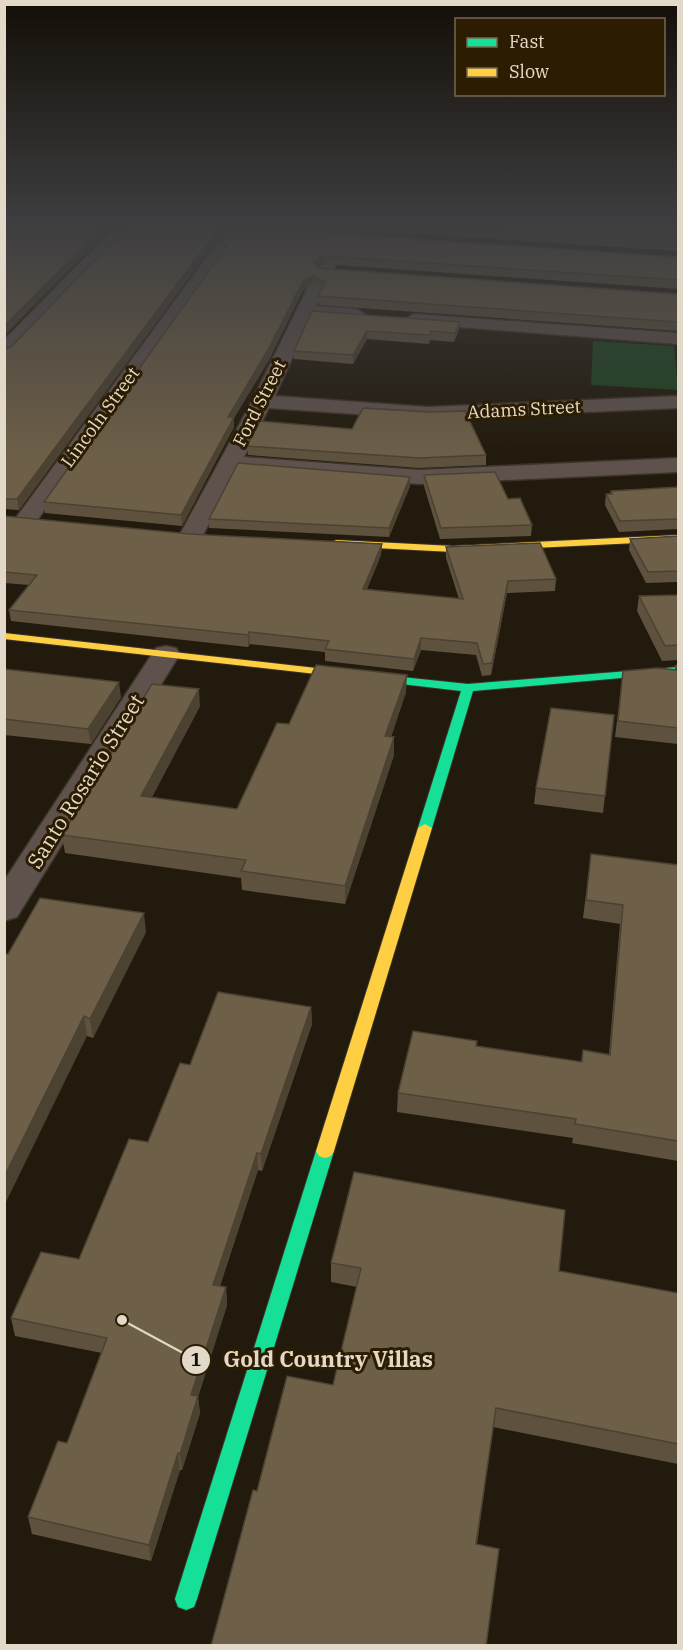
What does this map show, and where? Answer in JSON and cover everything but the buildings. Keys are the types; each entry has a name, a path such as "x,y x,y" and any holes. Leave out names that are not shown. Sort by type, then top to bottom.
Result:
{"street":[{"path":"4,351 50,303"},
{"name":"Lincoln Street","path":"26,520 182,303"},
{"name":"Ford Street","path":"191,536 262,400 308,303"},
{"path":"304,310 374,316"},
{"path":"398,318 678,339"},
{"name":"Adams Street","path":"262,400 428,413 678,402"},
{"path":"228,462 418,477 678,465"},
{"path":"322,543 453,549 678,538"},
{"path":"4,636 468,688 678,669"},
{"name":"Santo Rosario Street","path":"4,909 166,654"},
{"path":"186,1599 468,688"}],"green space":[{"path":"593,341 674,346 678,390 591,385"}],"traffic: fast":[{"path":"316,671 468,688 678,670"},
{"path":"425,828 468,688"},
{"path":"186,1599 325,1151"}],"traffic: slow":[{"path":"336,543 453,549 678,538"},
{"path":"4,636 316,671"},
{"path":"325,1151 425,828"}],"place":[{"name":"Gold Country Villas","path":"122,1320"}]}
